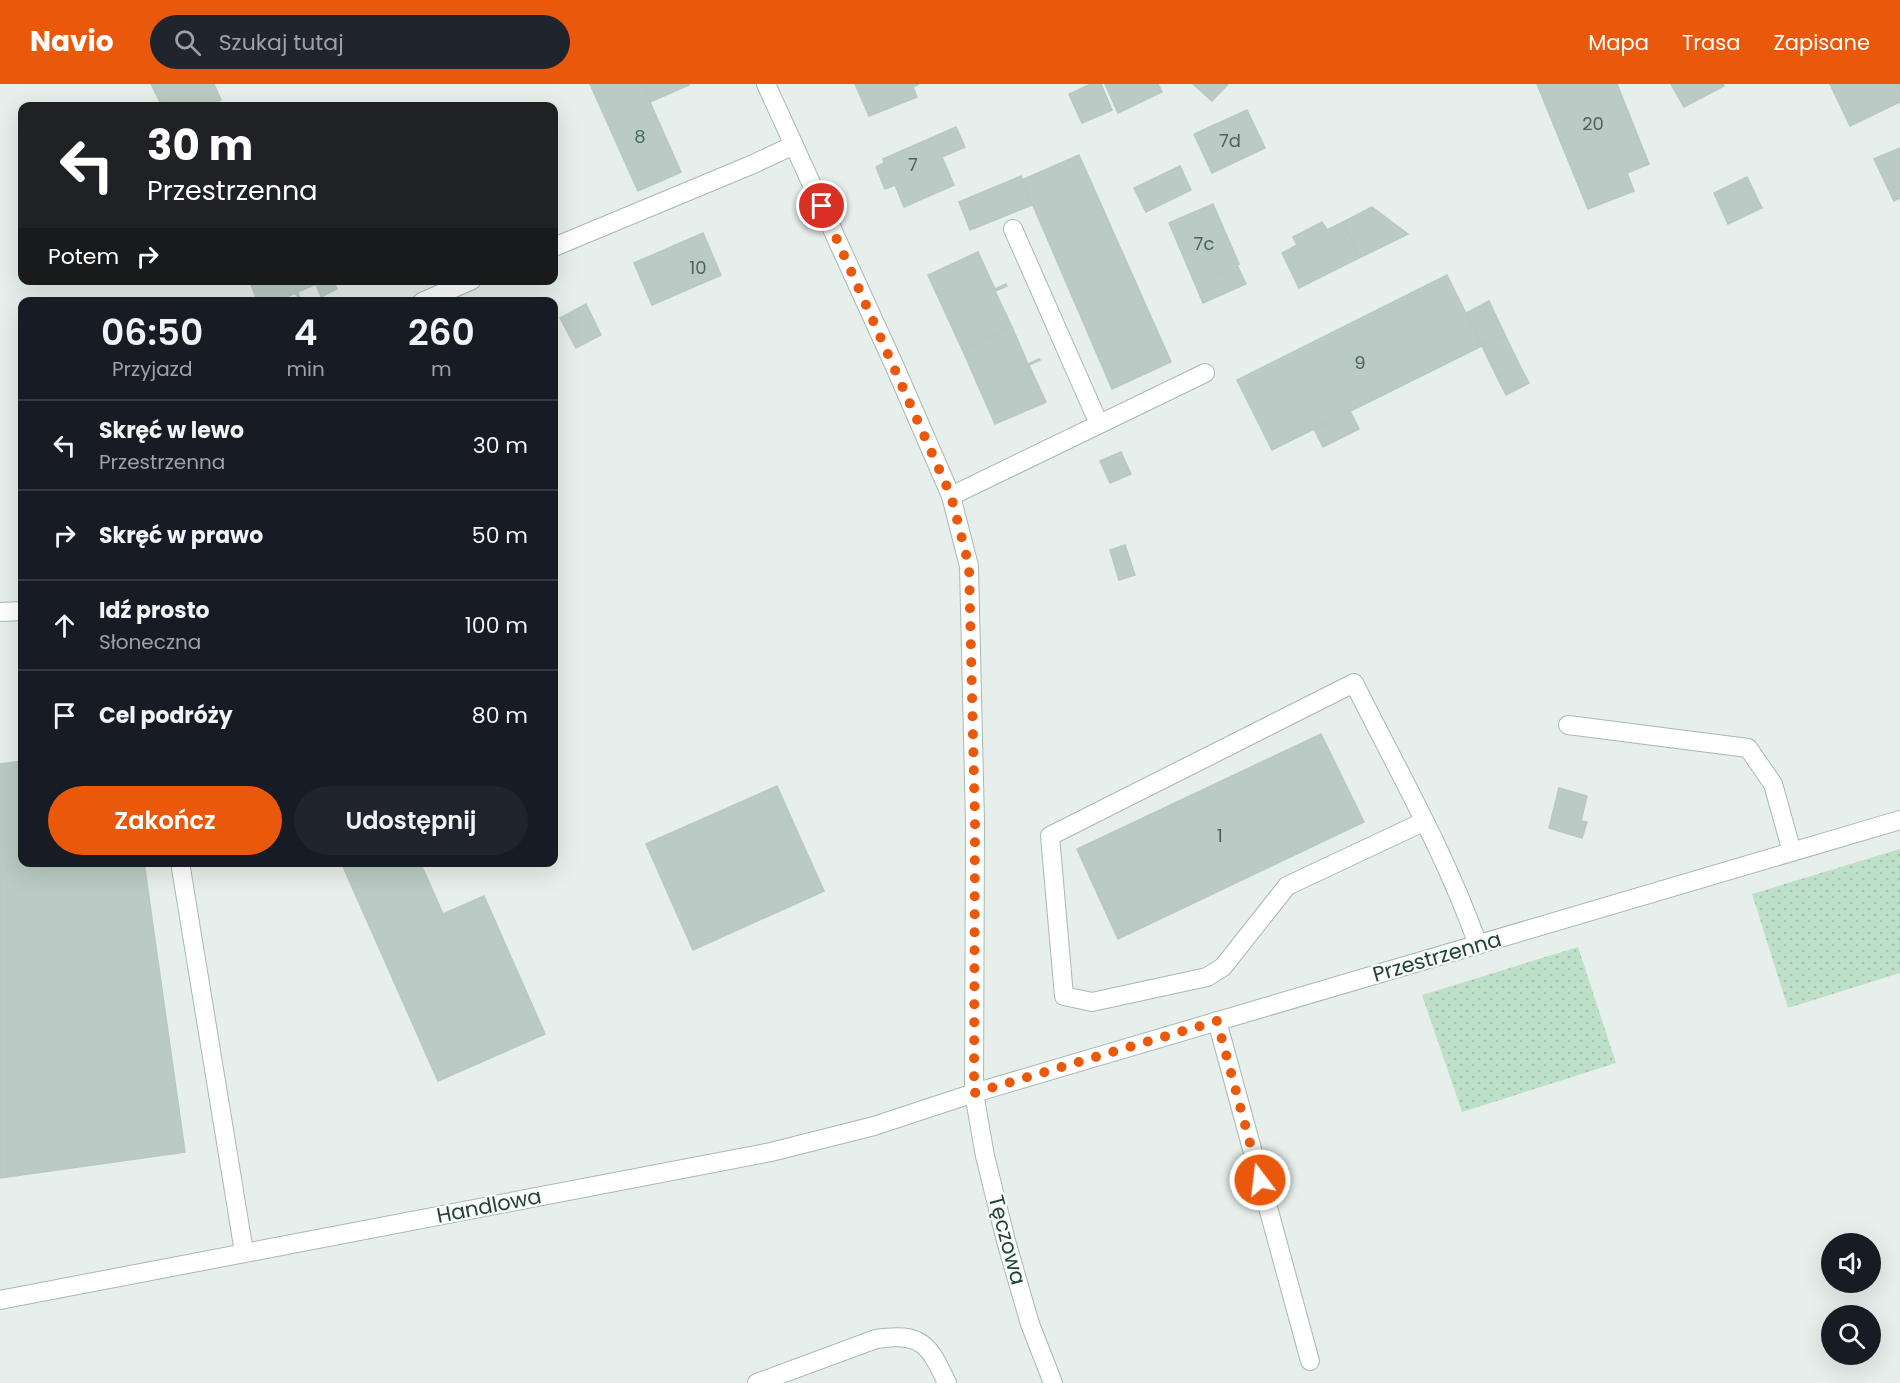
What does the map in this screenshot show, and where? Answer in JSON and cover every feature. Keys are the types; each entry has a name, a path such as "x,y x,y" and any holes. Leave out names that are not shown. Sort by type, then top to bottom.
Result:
{"street":[{"name":"Tęczowa","path":"766,84 951,496 969,566 975,822 974,1093 985,1156 1006,1241 1030,1324 1053,1383"},
{"path":"558,245 740,170 794,145"},
{"path":"1013,229 1099,424"},
{"path":"433,297 461,285"},
{"path":"951,496 1205,373"},
{"path":"0,612 18,611"},
{"path":"1423,822 1287,886 1223,967 1207,977 1092,1002 1064,996 1050,836 1354,683 1462,900 1478,945"},
{"path":"1568,725 1748,748 1773,784 1792,852"},
{"name":"Przestrzenna","path":"974,1093 1900,820"},
{"path":"181,867 244,1252"},
{"path":"1217,1021 1310,1362"},
{"name":"Handlowa","path":"0,1300 771,1152 874,1126 974,1093"},
{"path":"757,1383 876,1339 894,1336 913,1338 928,1348 948,1383"}],"green space":[{"path":"1900,849 1900,973 1788,1008 1752,894"},
{"path":"1578,947 1616,1063 1462,1112 1422,995"}],"building":[{"path":"151,84 214,84 221,100 217,102 160,102"},
{"path":"590,84 642,84 681,172 638,191"},
{"path":"642,84 689,84 689,85 650,102"},
{"path":"855,84 919,84 913,87 917,97 869,116"},
{"path":"1091,84 1101,84 1112,110 1082,123 1069,94"},
{"path":"1105,84 1158,84 1162,92 1118,113"},
{"path":"1193,84 1228,84 1212,101"},
{"path":"1537,84 1617,84 1649,164 1627,173 1634,191 1588,209"},
{"path":"1671,84 1723,84 1724,86 1684,107"},
{"path":"1830,84 1900,84 1900,102 1850,126"},
{"path":"1247,110 1265,148 1212,173 1194,134"},
{"path":"956,127 965,147 942,157 954,185 904,207 895,185 885,189 876,167 884,163 883,159"},
{"path":"1900,148 1900,198 1894,201 1874,159"},
{"path":"1079,155 1171,362 1112,389 1022,180"},
{"path":"1180,166 1191,190 1146,212 1134,188"},
{"path":"1021,176 1032,205 970,230 959,202"},
{"path":"1747,177 1762,208 1728,224 1714,193"},
{"path":"1213,204 1239,264 1195,284 1169,223"},
{"path":"1372,207 1408,234 1359,258 1343,222"},
{"path":"1322,222 1327,230 1343,222 1359,258 1299,288 1282,253 1297,245 1293,237"},
{"path":"703,233 721,275 652,305 634,263"},
{"path":"978,252 995,289 1006,284 1007,286 995,291 1012,327 962,349 928,275"},
{"path":"1237,265 1246,284 1203,303 1195,284"},
{"path":"1447,275 1482,346 1272,450 1237,380"},
{"path":"251,285 293,285 299,297 295,293 287,297 256,297"},
{"path":"293,285 314,285 298,292 299,297"},
{"path":"316,285 335,285 337,289 321,297"},
{"path":"1489,301 1505,335 1482,346 1466,313"},
{"path":"586,304 601,335 576,348 560,318"},
{"path":"1012,327 1028,364 1040,360 1029,365 1046,402 995,424 962,349"},
{"path":"1505,335 1520,366 1497,377 1482,346"},
{"path":"1520,366 1529,383 1506,395 1497,377"},
{"path":"1350,411 1359,429 1323,447 1314,429"},
{"path":"1121,452 1131,474 1110,483 1100,461"},
{"path":"1125,545 1135,575 1119,580 1110,550"},
{"path":"1321,734 1364,822 1118,939 1077,849"},
{"path":"18,762 18,867 145,867 185,1152 0,1178 0,764"},
{"path":"777,786 824,891 693,950 646,844"},
{"path":"1559,788 1587,796 1581,821 1587,822 1582,838 1549,828"},
{"path":"343,867 422,867 443,914 484,896 545,1034 438,1081"}],"route":[{"path":"822,206 951,496 969,566 975,822 974,1093 1217,1021 1260,1180"}]}
